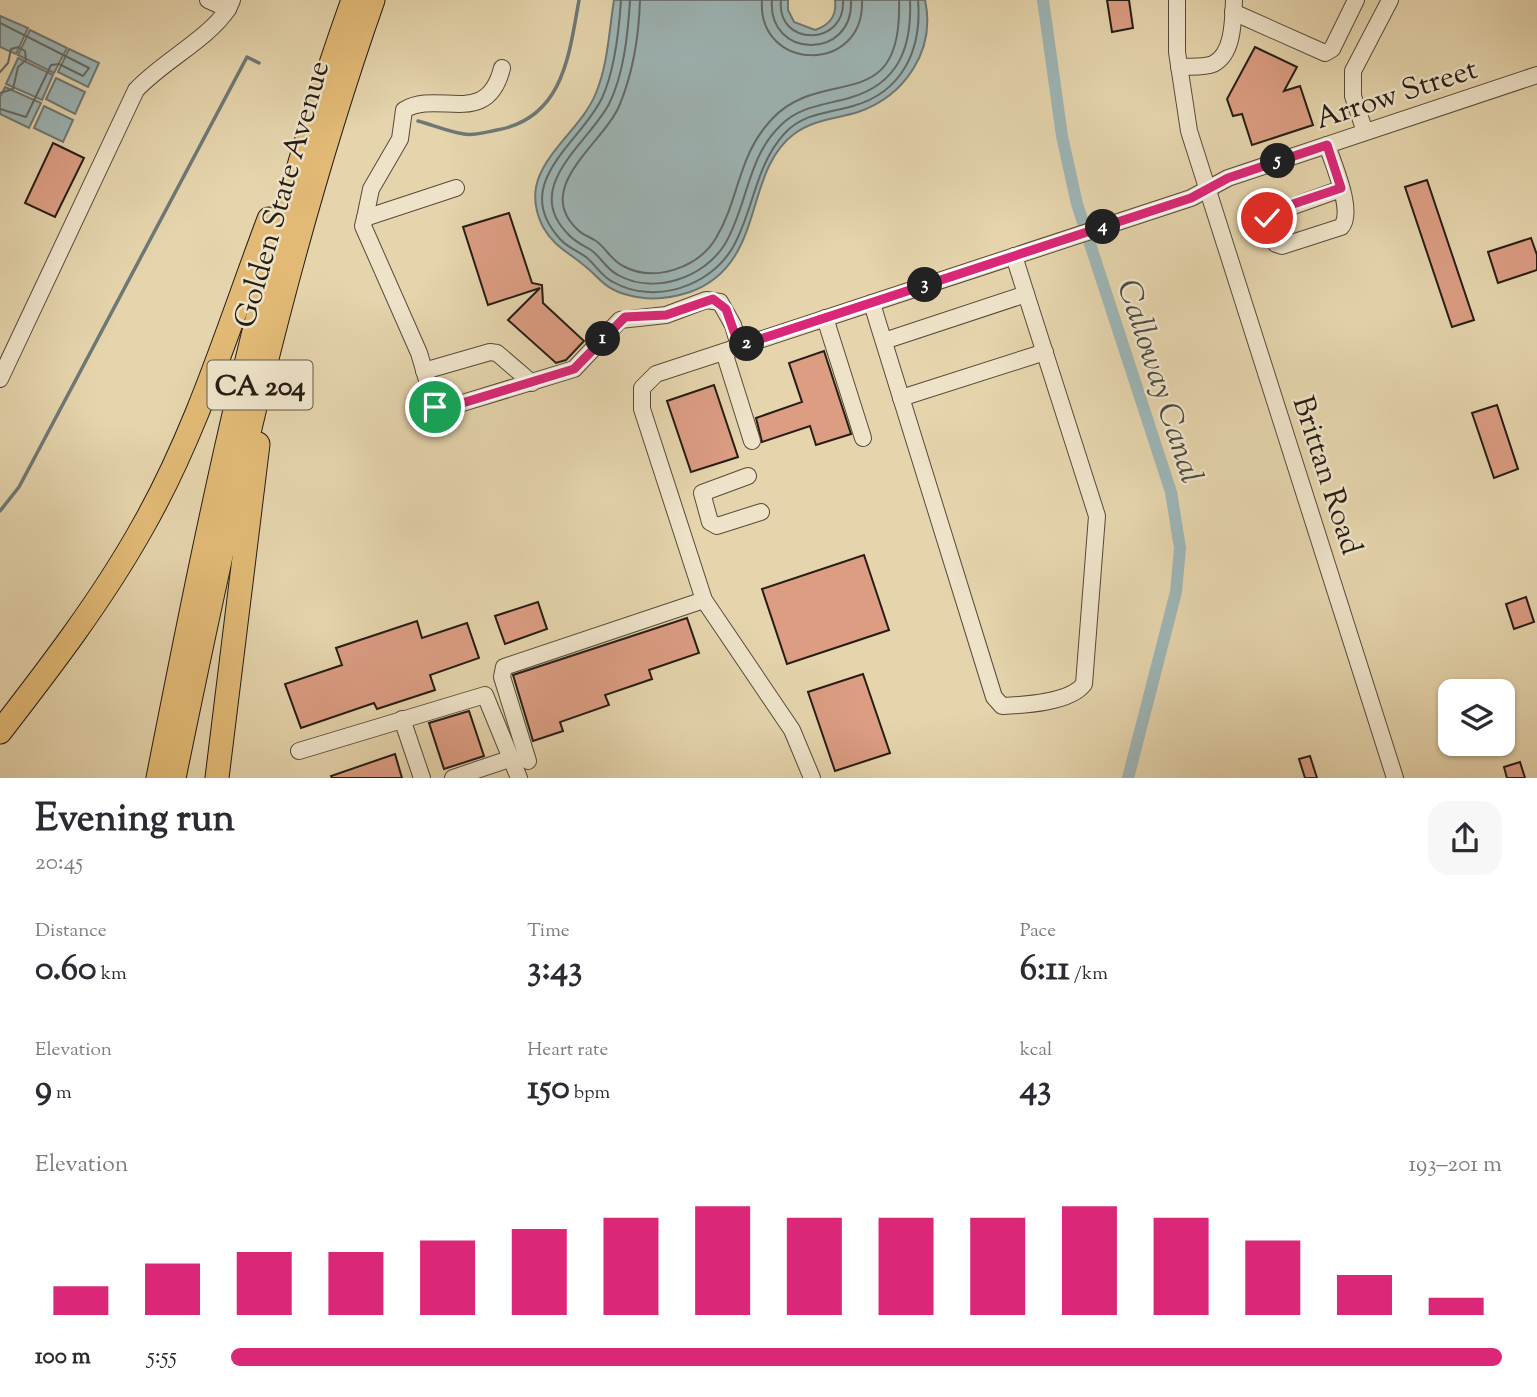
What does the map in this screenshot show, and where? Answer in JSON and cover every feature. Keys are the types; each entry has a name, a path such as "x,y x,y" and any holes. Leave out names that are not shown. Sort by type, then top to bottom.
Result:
{"highway":[{"name":"Golden State Avenue","path":"158,778 240,385 281,224 353,0"},
{"name":"Golden State Avenue","path":"174,778 235,481 273,332 329,138 373,0"},
{"path":"0,732 90,612 148,516 189,428 288,171 318,104"},
{"path":"217,778 242,559 273,332"}],"street":[{"path":"0,379 136,90 156,68 220,20 230,5 208,0"},
{"name":"Brittan Road","path":"1177,0 1178,67 1189,131 1395,778"},
{"path":"1178,67 1212,64 1220,58 1232,34 1233,6 1325,53 1332,49 1356,0"},
{"path":"1364,132 1353,96 1353,71 1390,0"},
{"path":"502,68 498,83 484,98 466,106 418,104 404,110 400,139 370,189 365,235 413,339 432,401 441,409 574,369 625,317 666,315 706,300 720,302 726,309 752,440"},
{"name":"Arrow Street","path":"681,531 642,409 642,388 656,374 1191,198 1228,178 1537,75"},
{"path":"1327,145 1341,188 1349,215 1341,226 1282,246 1276,244 1268,215 1341,188"},
{"path":"365,218 456,188"},
{"path":"872,303 997,703 1002,706 1038,704 1077,691 1084,684 1098,524 1014,256"},
{"path":"884,341 1026,293"},
{"path":"825,318 863,438"},
{"path":"424,371 490,352 497,354 532,383"},
{"path":"901,398 1045,352"},
{"path":"748,477 702,493 710,522 717,526 761,512"},
{"path":"710,522 681,531 704,600 792,730 812,778"},
{"path":"519,778 520,760 502,677 504,667 704,600"},
{"path":"299,751 485,695 520,760"},
{"path":"402,719 422,778"},
{"path":"453,778 520,760"}],"water":[{"path":"614,0 788,0 788,10 794,22 815,30 831,19 835,11 835,0 925,0 926,36 913,69 890,95 858,112 817,122 802,129 778,151 767,171 743,240 731,261 714,279 690,292 667,298 644,298 613,289 560,247 543,227 536,206 536,188 542,171 587,110 596,93 606,59"},
{"path":"0,16 28,28 16,54 0,47"},
{"path":"30,30 67,48 54,73 18,55"},
{"path":"69,49 99,63 88,87 58,72"},
{"path":"18,58 53,75 42,100 6,84"},
{"path":"56,78 85,92 75,114 46,99"},
{"path":"5,87 41,103 29,128 0,114 0,97"},
{"path":"44,106 73,120 63,142 34,128"}],"building":[{"path":"1107,0 1129,0 1133,28 1112,32"},
{"path":"1255,47 1297,67 1284,91 1300,86 1313,125 1252,145 1242,114 1233,116 1227,99"},
{"path":"53,143 84,158 55,217 25,203"},
{"path":"1427,180 1474,320 1452,327 1405,187"},
{"path":"509,213 532,283 542,285 543,303 584,341 566,360 556,363 508,320 540,288 488,305 463,227"},
{"path":"1531,238 1537,255 1537,270 1498,283 1488,252"},
{"path":"824,351 851,434 816,445 810,426 762,442 756,418 802,402 789,363"},
{"path":"714,385 738,457 691,472 667,401"},
{"path":"1497,405 1518,469 1494,478 1472,413"},
{"path":"864,555 889,630 787,664 762,589"},
{"path":"1526,597 1534,622 1514,629 1506,604"},
{"path":"538,602 547,629 505,644 495,616"},
{"path":"687,618 699,653 649,670 652,679 605,695 609,705 560,722 563,731 533,741 513,675"},
{"path":"417,621 422,638 467,623 479,658 430,675 435,690 377,709 374,703 301,728 285,684 342,665 336,648"},
{"path":"863,674 890,753 835,771 808,692"},
{"path":"469,711 484,756 444,769 429,723"},
{"path":"395,754 402,778 331,776"},
{"path":"1310,756 1317,778 1305,778 1299,759"},
{"path":"1520,762 1525,778 1507,778 1504,767"}],"waterway":[{"path":"418,121 472,135 519,123 536,113 559,82 566,63 579,0"},
{"name":"Calloway Canal","path":"1043,0 1062,136 1077,204 1171,492 1180,548 1176,592 1128,778"},
{"path":"0,511 19,487 247,57 259,63"}],"route":[{"path":"435,407 446,408 574,369 625,317 666,315 713,299 726,309 739,346 1191,198 1228,178 1327,145 1341,188 1275,210 1267,218"}]}
